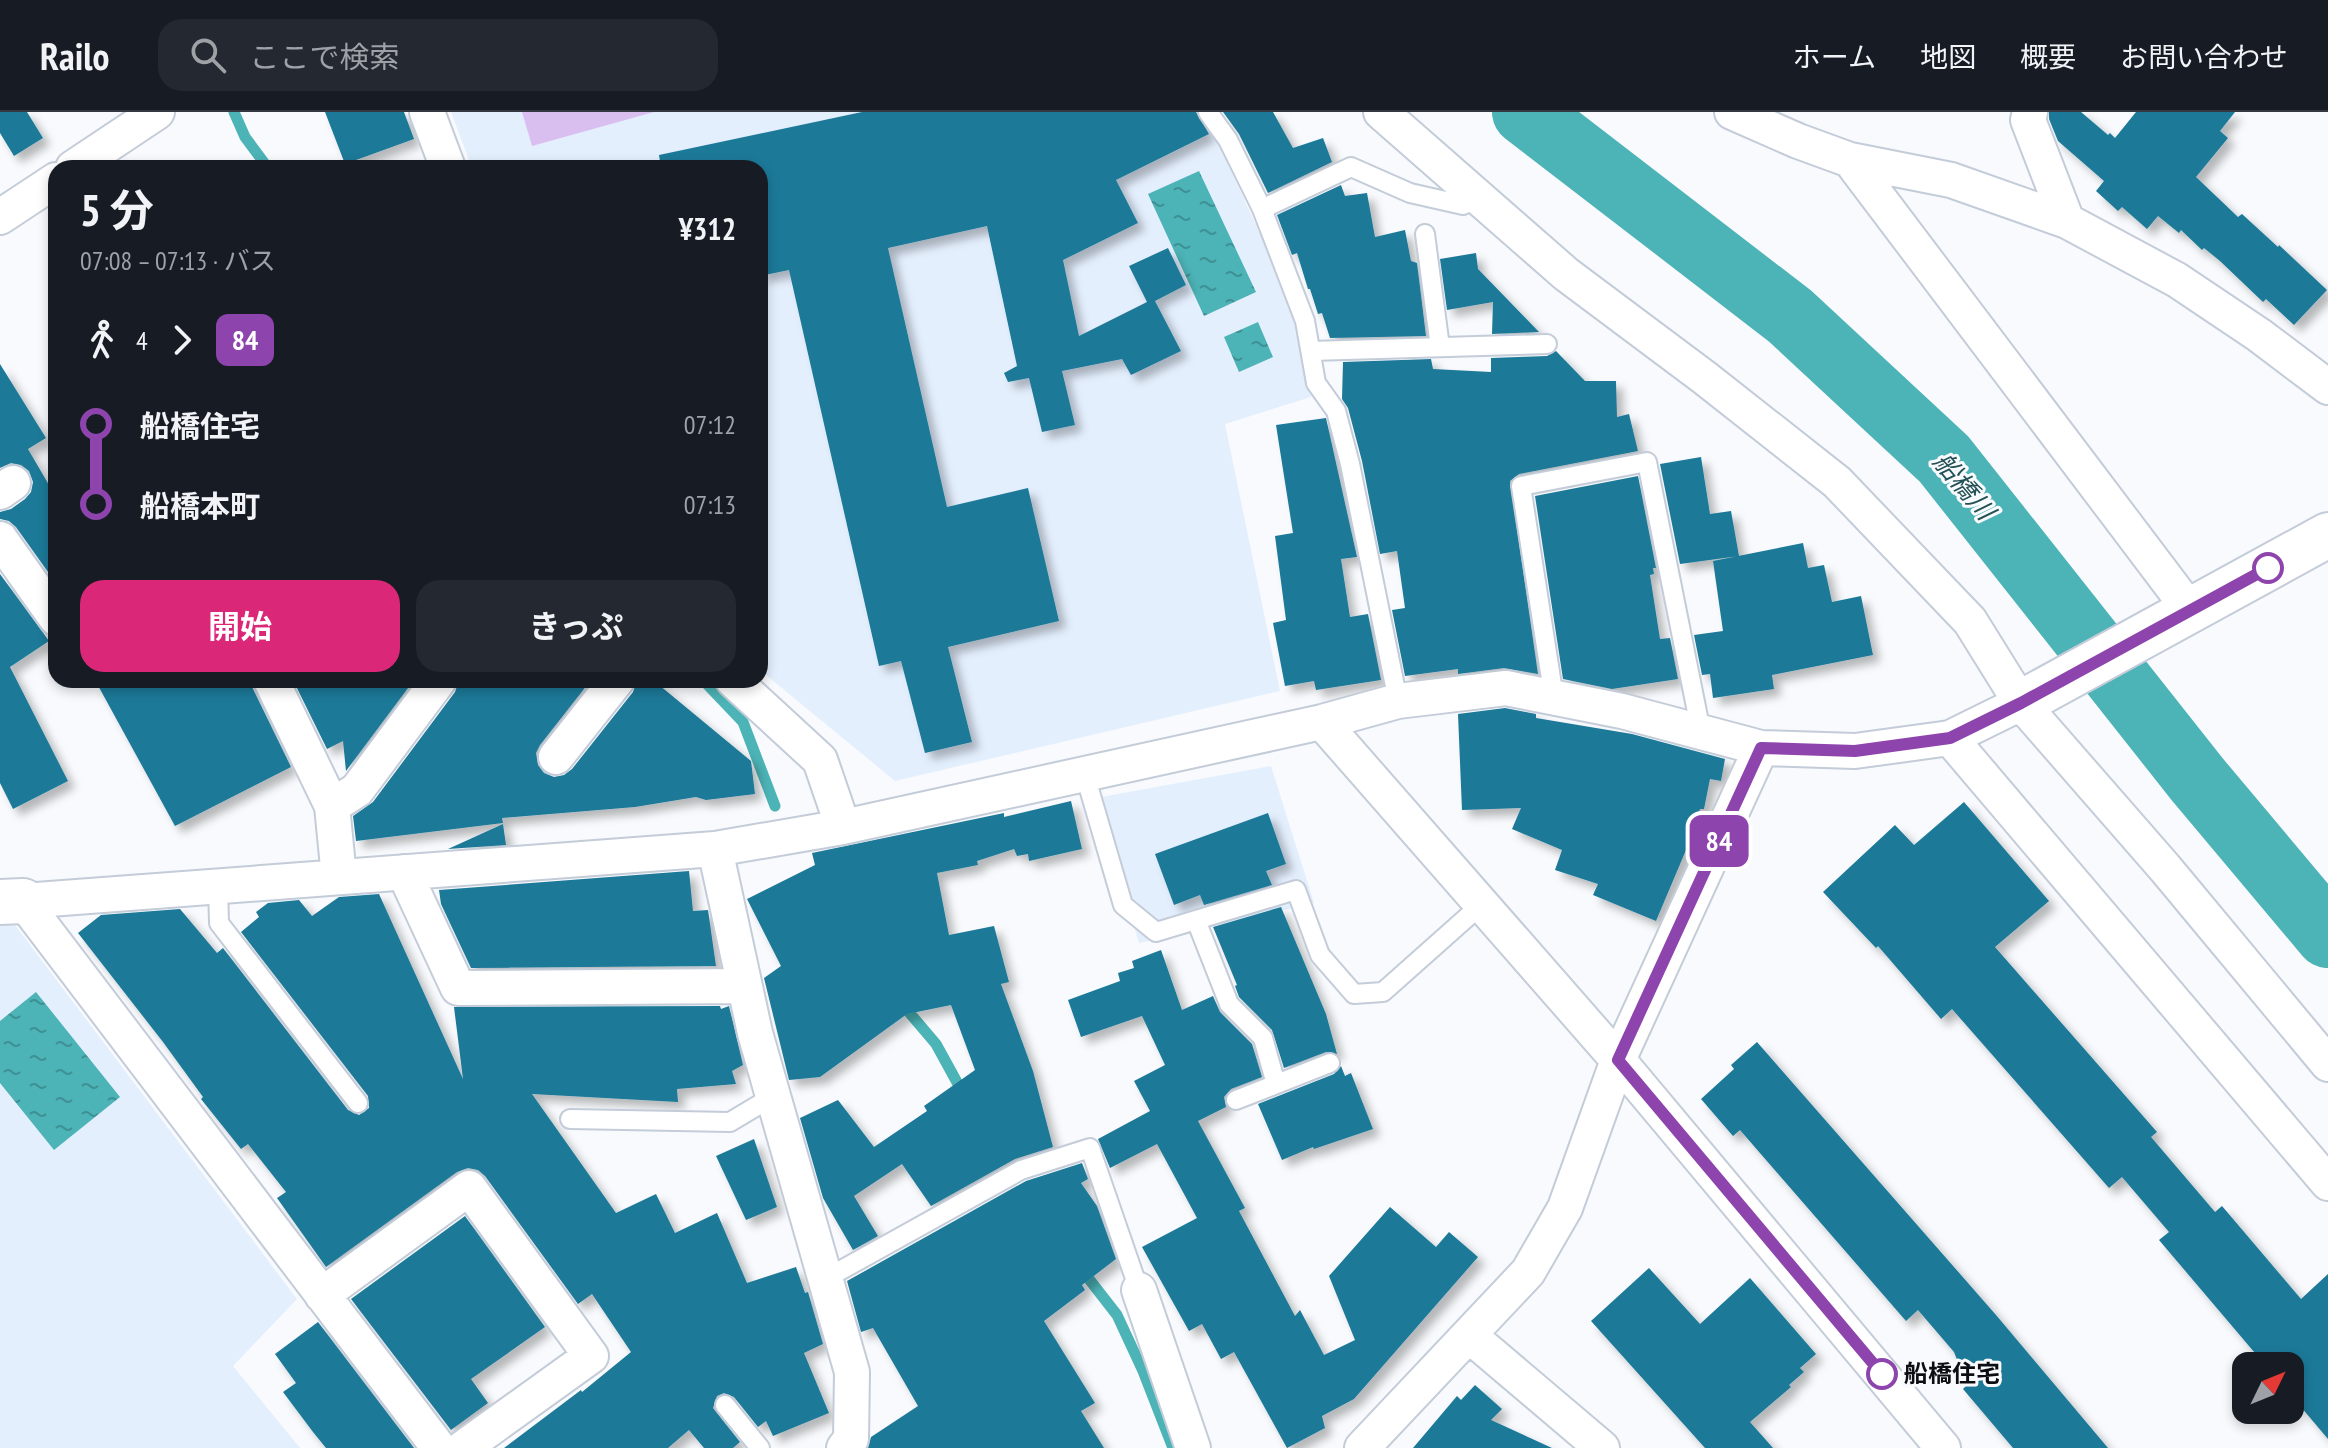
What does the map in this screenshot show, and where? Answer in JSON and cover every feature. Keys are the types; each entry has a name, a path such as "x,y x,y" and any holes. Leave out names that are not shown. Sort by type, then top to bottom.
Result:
{"street":[{"path":"82,160 122,122 157,112"},
{"path":"427,112 445,160"},
{"path":"1381,112 1566,274 1837,482 1970,621 2021,703 2165,868 2328,1064"},
{"path":"1732,112 1850,160 1951,180 2067,221 2177,280 2259,335 2328,387"},
{"path":"2030,112 2028,120 2067,221"},
{"path":"1850,160 2190,610"},
{"path":"0,217 48,185"},
{"path":"12,902 715,849 843,827 1085,775 1322,722 1398,701 1506,688 1622,711 1761,748 1855,751 1950,738 2021,703 2328,535"},
{"path":"0,539 48,607"},
{"path":"280,688 332,806 339,877"},
{"path":"332,806 357,790 433,688"},
{"path":"556,757 611,688"},
{"path":"742,688 820,760 843,827"},
{"path":"1322,722 1618,1060 1943,1448"},
{"path":"1950,738 2328,1183"},
{"path":"1362,1448 1528,1272 1565,1208 1618,1060 1761,748"},
{"path":"715,849 744,986 772,1097 852,1372 851,1439 844,1448"},
{"path":"404,872 458,988 744,986"},
{"path":"12,902 439,1448"},
{"path":"322,1295 469,1188 591,1356 463,1448"},
{"path":"1139,1290 1193,1448"},
{"path":"1470,1336 1602,1448"}],"lane":[{"path":"1208,112 1228,140 1262,209 1305,321 1316,383 1336,411 1350,464 1398,701"},
{"path":"1262,209 1351,167 1410,193 1463,205 1479,197"},
{"path":"1425,234 1440,347"},
{"path":"1311,351 1547,344"},
{"path":"1554,698 1521,486 1647,462 1701,732"},
{"path":"1085,775 1123,905 1156,932 1296,890 1320,955 1354,994 1383,992 1482,904"},
{"path":"218,886 219,923 358,1103"},
{"path":"1196,920 1229,1004 1263,1038 1276,1084"},
{"path":"1236,1100 1330,1063"},
{"path":"570,1119 730,1122 772,1097"},
{"path":"825,1279 1021,1170 1090,1148 1139,1290"},
{"path":"725,1405 760,1448"}],"shaded area":[{"path":"451,112 1199,112 1217,140 1287,293 1311,397 1225,424 1280,691 895,781 768,677 768,160 469,160"},
{"path":"522,112 654,112 532,146"},
{"path":"1271,766 1314,903 1139,943 1096,798"},
{"path":"12,921 297,1299 233,1366 300,1448 0,1448 0,922"}],"water":[{"path":"1199,171 1256,292 1204,316 1148,194"},
{"path":"1258,322 1273,357 1239,372 1224,337"},
{"path":"36,992 120,1097 54,1150 0,1083 0,1021"}],"building":[{"path":"0,112 27,112 43,138 14,156 0,133"},
{"path":"325,112 404,112 414,139 356,160 343,160"},
{"path":"862,112 1196,112 1209,134 1116,180 1138,223 1063,260 1079,336 1147,302 1129,266 1168,248 1186,285 1155,301 1181,351 1131,375 1122,359 1062,371 1075,425 1042,432 1029,378 1008,382 1004,373 1017,366 987,226 888,248 947,507 1028,488 1059,621 948,647 972,742 925,753 901,661 879,666 789,270 768,274 768,160 660,160 659,155"},
{"path":"1223,112 1273,112 1293,148 1323,138 1332,162 1268,193 1239,134"},
{"path":"2049,112 2081,112 2115,138 2136,112 2235,112 2220,131 2228,138 2196,177 2238,217 2242,214 2327,290 2294,325 2181,230 2179,233 2158,216 2147,229 2122,207 2118,211 2096,191 2104,181 2058,141"},
{"path":"1341,185 1345,196 1367,193 1375,237 1405,230 1411,261 1417,263 1426,336 1330,338 1322,313 1318,314 1308,289 1297,253 1292,255 1277,215"},
{"path":"1476,253 1478,269 1539,332 1492,334 1493,302 1447,310 1440,259"},
{"path":"1556,351 1585,381 1616,381 1617,417 1629,414 1638,451 1519,474 1510,481 1538,674 1504,668 1458,674 1458,669 1405,676 1392,610 1405,608 1397,551 1380,554 1362,461 1348,408 1342,399 1343,362 1431,359 1433,369 1491,372 1491,358 1547,356"},
{"path":"0,364 46,438 28,449 48,483 48,572 16,527 0,519 0,512 11,509 31,492 33,482 29,471 11,463 0,468"},
{"path":"1326,418 1357,557 1341,559 1350,617 1368,614 1381,680 1316,690 1314,681 1285,686 1273,623 1286,620 1275,536 1293,533 1276,425"},
{"path":"1701,457 1710,514 1731,511 1739,556 1680,564 1660,464"},
{"path":"1638,476 1656,568 1650,575 1660,639 1670,638 1678,679 1612,689 1563,679 1535,496"},
{"path":"1803,543 1808,568 1824,565 1832,602 1861,596 1873,655 1772,675 1774,689 1713,698 1710,674 1702,675 1694,635 1723,631 1713,561"},
{"path":"0,574 48,640 10,667 68,781 13,809 0,783"},
{"path":"99,688 253,688 291,767 175,826"},
{"path":"297,688 408,688 346,771 343,741 327,749"},
{"path":"456,688 585,688 536,753 538,765 544,773 554,777 572,769 634,688 663,688 751,761 755,794 706,800 696,797 635,807 502,818 503,823 356,841 353,816 373,802"},
{"path":"1505,708 1536,714 1536,718 1632,734 1725,759 1721,781 1710,779 1704,809 1700,809 1688,851 1656,921 1593,895 1598,884 1555,870 1562,850 1512,829 1521,808 1462,810 1458,714"},
{"path":"1071,801 1082,849 1029,861 1028,854 1017,856 1014,849 977,861 978,865 937,873 949,935 994,926 1009,982 1001,984 1033,1071 1053,1147 1015,1159 931,1206 902,1164 854,1196 878,1236 853,1250 823,1198 800,1118 838,1100 874,1147 927,1111 924,1106 975,1070 951,1005 907,1014 820,1077 789,1080 764,978 781,966 747,899 815,865 812,853 1004,813 1004,817"},
{"path":"1964,802 2049,901 1995,947 2157,1132 2151,1137 2215,1212 2222,1206 2301,1299 2328,1274 2328,1439 2304,1411 2304,1352 2254,1352 2159,1240 2169,1232 2122,1177 2109,1188 1952,1009 1941,1019 1878,946 1876,948 1823,892 1895,825 1914,845"},
{"path":"1268,813 1286,864 1266,871 1272,885 1204,905 1200,895 1174,905 1155,854"},
{"path":"503,824 506,845 448,849"},
{"path":"689,871 693,911 708,910 716,966 471,968 441,904 439,890"},
{"path":"379,894 463,1079 454,1007 720,1006 721,1009 729,1006 743,1065 732,1071 736,1084 677,1089 678,1102 532,1094 616,1213 656,1194 675,1233 717,1213 747,1283 796,1267 805,1293 808,1292 823,1344 804,1353 829,1413 773,1436 766,1421 758,1427 734,1397 724,1393 717,1396 713,1408 740,1442 733,1448 704,1448 689,1430 668,1448 504,1448 631,1352 592,1294 578,1304 485,1176 478,1170 468,1168 457,1172 326,1267 277,1198 286,1192 248,1144 241,1149 78,933 101,915 180,909 217,953 223,948 348,1110 359,1115 369,1108 368,1096 241,932 259,917 256,912 268,903 299,900 312,916 339,897"},
{"path":"1281,907 1326,1014 1337,1054 1326,1052 1284,1068 1272,1030 1239,997 1213,927"},
{"path":"1161,950 1182,1010 1213,996 1220,1012 1252,1044 1262,1077 1231,1089 1224,1097 1226,1107 1198,1121 1245,1208 1239,1211 1295,1316 1300,1310 1324,1355 1355,1340 1329,1276 1390,1207 1436,1247 1449,1232 1478,1257 1354,1399 1322,1416 1325,1428 1287,1448 1234,1352 1221,1359 1202,1324 1189,1331 1142,1247 1197,1218 1157,1144 1110,1168 1098,1139 1150,1111 1134,1081 1165,1065 1142,1016 1081,1037 1068,1000 1120,981 1118,973 1134,968 1132,961"},
{"path":"1757,1042 2108,1448 2013,1448 1963,1389 1967,1385 1954,1352 1918,1310 1906,1321 1740,1130 1733,1136 1701,1099 1734,1069 1731,1065"},
{"path":"1341,1066 1345,1076 1351,1073 1373,1129 1282,1160 1258,1104 1334,1074"},
{"path":"754,1139 777,1207 746,1220 716,1156"},
{"path":"1082,1163 1088,1179 1081,1183 1097,1206 1116,1259 1082,1285 1085,1290 1044,1321 1095,1403 1081,1411 1104,1448 868,1448 871,1437 918,1406 873,1328 861,1332 847,1281 1026,1181"},
{"path":"465,1216 545,1327 471,1379 488,1403 451,1430 351,1299"},
{"path":"1649,1268 1700,1324 1750,1278 1816,1354 1800,1368 1804,1372 1789,1385 1791,1387 1750,1422 1773,1448 1705,1448 1591,1321"},
{"path":"318,1322 414,1448 326,1448 313,1432 283,1392 296,1383 275,1354"},
{"path":"1475,1385 1502,1409 1491,1420 1552,1448 1413,1448 1457,1396 1461,1400"}],"waterway":[{"path":"234,112 245,137 262,160"},
{"name":"船橋川","path":"1525,112 1790,316 1944,459 2197,779 2328,935"},
{"path":"711,688 743,722 775,806"},
{"path":"902,1004 936,1044 964,1095"},
{"path":"1082,1270 1117,1315 1173,1448"}],"bus line":[{"name":"84","path":"1882,1374 1618,1060 1761,748 1855,751 1950,738 2021,703 2268,568"}],"place":[{"name":"船橋住宅","path":"1882,1374"}]}
